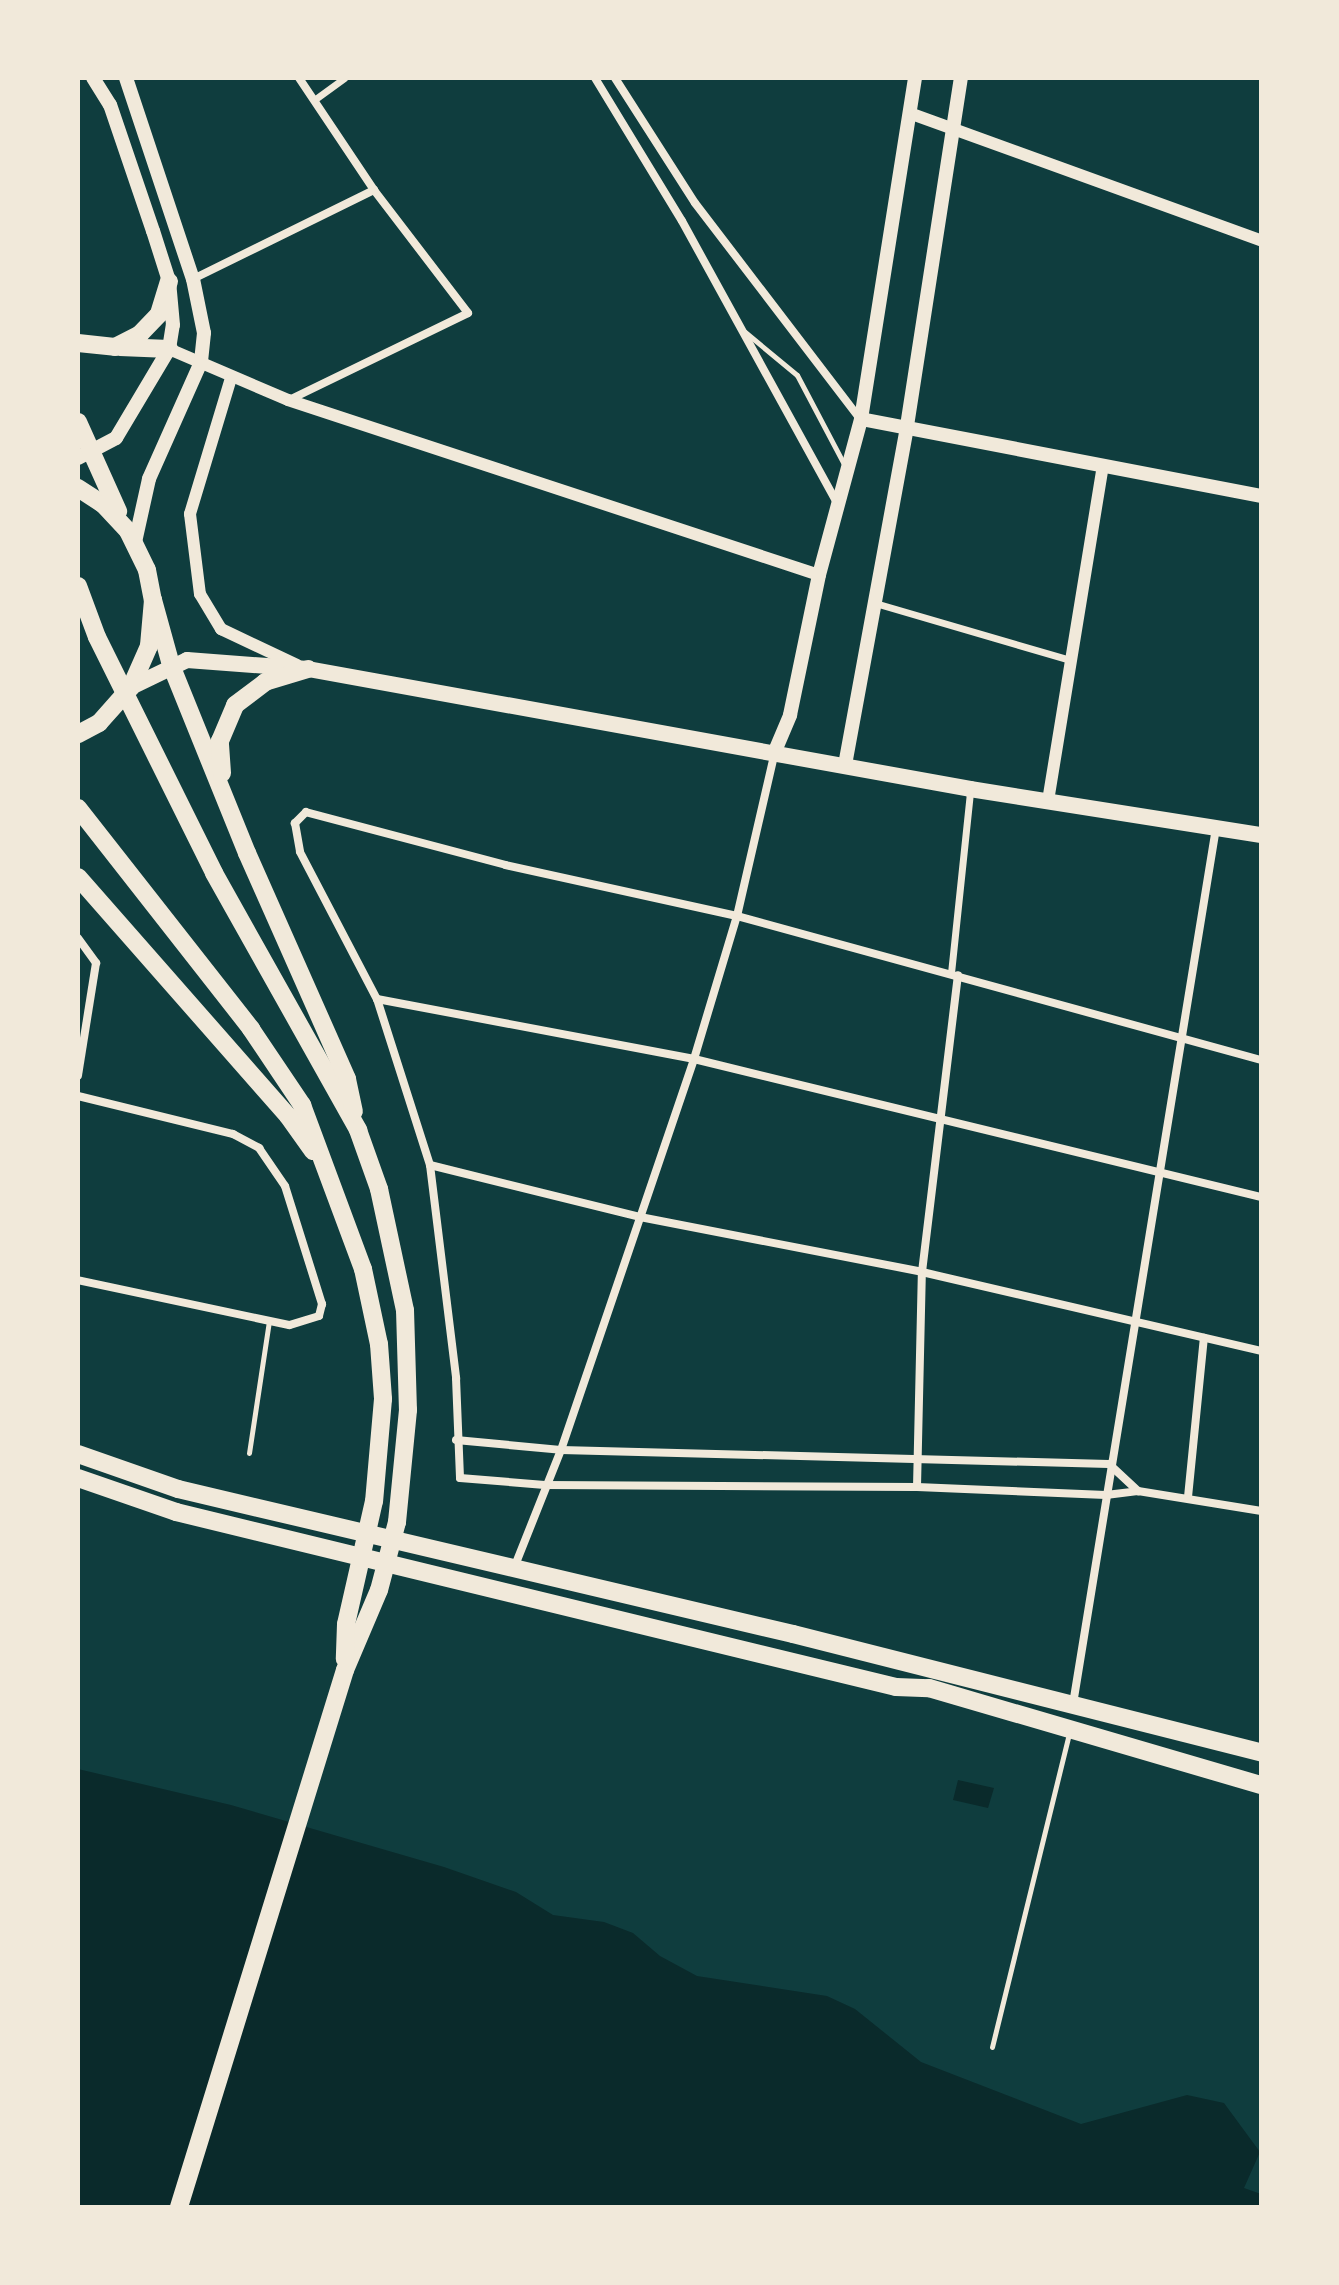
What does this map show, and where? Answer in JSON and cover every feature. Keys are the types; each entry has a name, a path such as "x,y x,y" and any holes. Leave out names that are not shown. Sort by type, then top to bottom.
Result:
{"highway":[{"path":"115,347 140,334 159,314 169,281"},
{"path":"78,343 169,349"},
{"path":"78,422 84,457 132,536 171,665 347,1079 358,1130 379,1189 405,1310 408,1410 397,1522 379,1590 345,1670 179,2207"},
{"path":"78,488 103,504 132,536"},
{"path":"78,586 153,753 358,1130"},
{"path":"78,734 99,723 131,687 149,646 153,600"},
{"path":"226,796 220,741 235,705 265,682 308,669"},
{"path":"78,808 251,1029 302,1105 333,1179 363,1269 379,1344 383,1399 371,1518 346,1624 345,1670"},
{"path":"78,877 288,1116 333,1179"},
{"path":"78,1454 178,1489 513,1572 793,1634 1261,1752"},
{"path":"78,1478 176,1512 1070,1726 1261,1785"}],"main road":[{"path":"84,457 116,438 169,349 174,310 169,281 110,105 93,78"},
{"path":"126,78 193,279 204,333 201,362 149,479 132,536"},
{"path":"775,751 790,715 819,575 861,419 912,114 915,78"},
{"path":"845,765 907,426 961,78"},
{"path":"110,105 134,99"},
{"path":"861,419 1261,496"},
{"path":"131,687 171,665 203,659 308,669 775,751 970,789 1261,835"}],"street":[{"path":"288,400 468,313 374,190 299,78"},
{"path":"314,100 344,78"},
{"path":"595,78 742,329 837,503"},
{"path":"615,78 695,203 861,419"},
{"path":"912,114 1261,240"},
{"path":"193,279 374,190"},
{"path":"169,349 288,400 819,575"},
{"path":"231,378 190,514 200,594 208,613 229,635 308,669"},
{"path":"1048,801 1103,466"},
{"path":"873,602 1070,660"},
{"path":"513,1572 561,1450 694,1059 737,916 775,751"},
{"path":"917,1487 922,1272 955,974 970,789"},
{"path":"1261,1060 737,916 506,865 306,812 295,823 300,852 377,999 430,1165 456,1378 457,1472 464,1480 545,1485 917,1487 1106,1495 1138,1491 1261,1511"},
{"path":"1073,1705 1109,1464 1216,828"},
{"path":"78,938 96,963 78,1076"},
{"path":"377,999 694,1059 1261,1197"},
{"path":"78,1096 233,1134 259,1148 279,1175 320,1291 319,1316 289,1325 78,1280"},
{"path":"430,1165 640,1217 922,1272 1261,1351"},
{"path":"1188,1497 1204,1338"},
{"path":"456,1440 561,1450 919,1456 1109,1464 1138,1491"}],"lane":[{"path":"742,329 797,375 846,468"},
{"path":"249,1453 269,1321"},
{"path":"992,2047 1070,1726"}],"water":[{"path":"78,1769 231,1805 444,1867 516,1892 553,1915 604,1922 633,1933 660,1956 697,1976 827,1996 855,2009 921,2062 1081,2124 1187,2095 1224,2103 1260,2152 1244,2188 1261,2194 1261,2207 78,2207"},
{"path":"958,1780 994,1788 988,1808 953,1800"}]}
